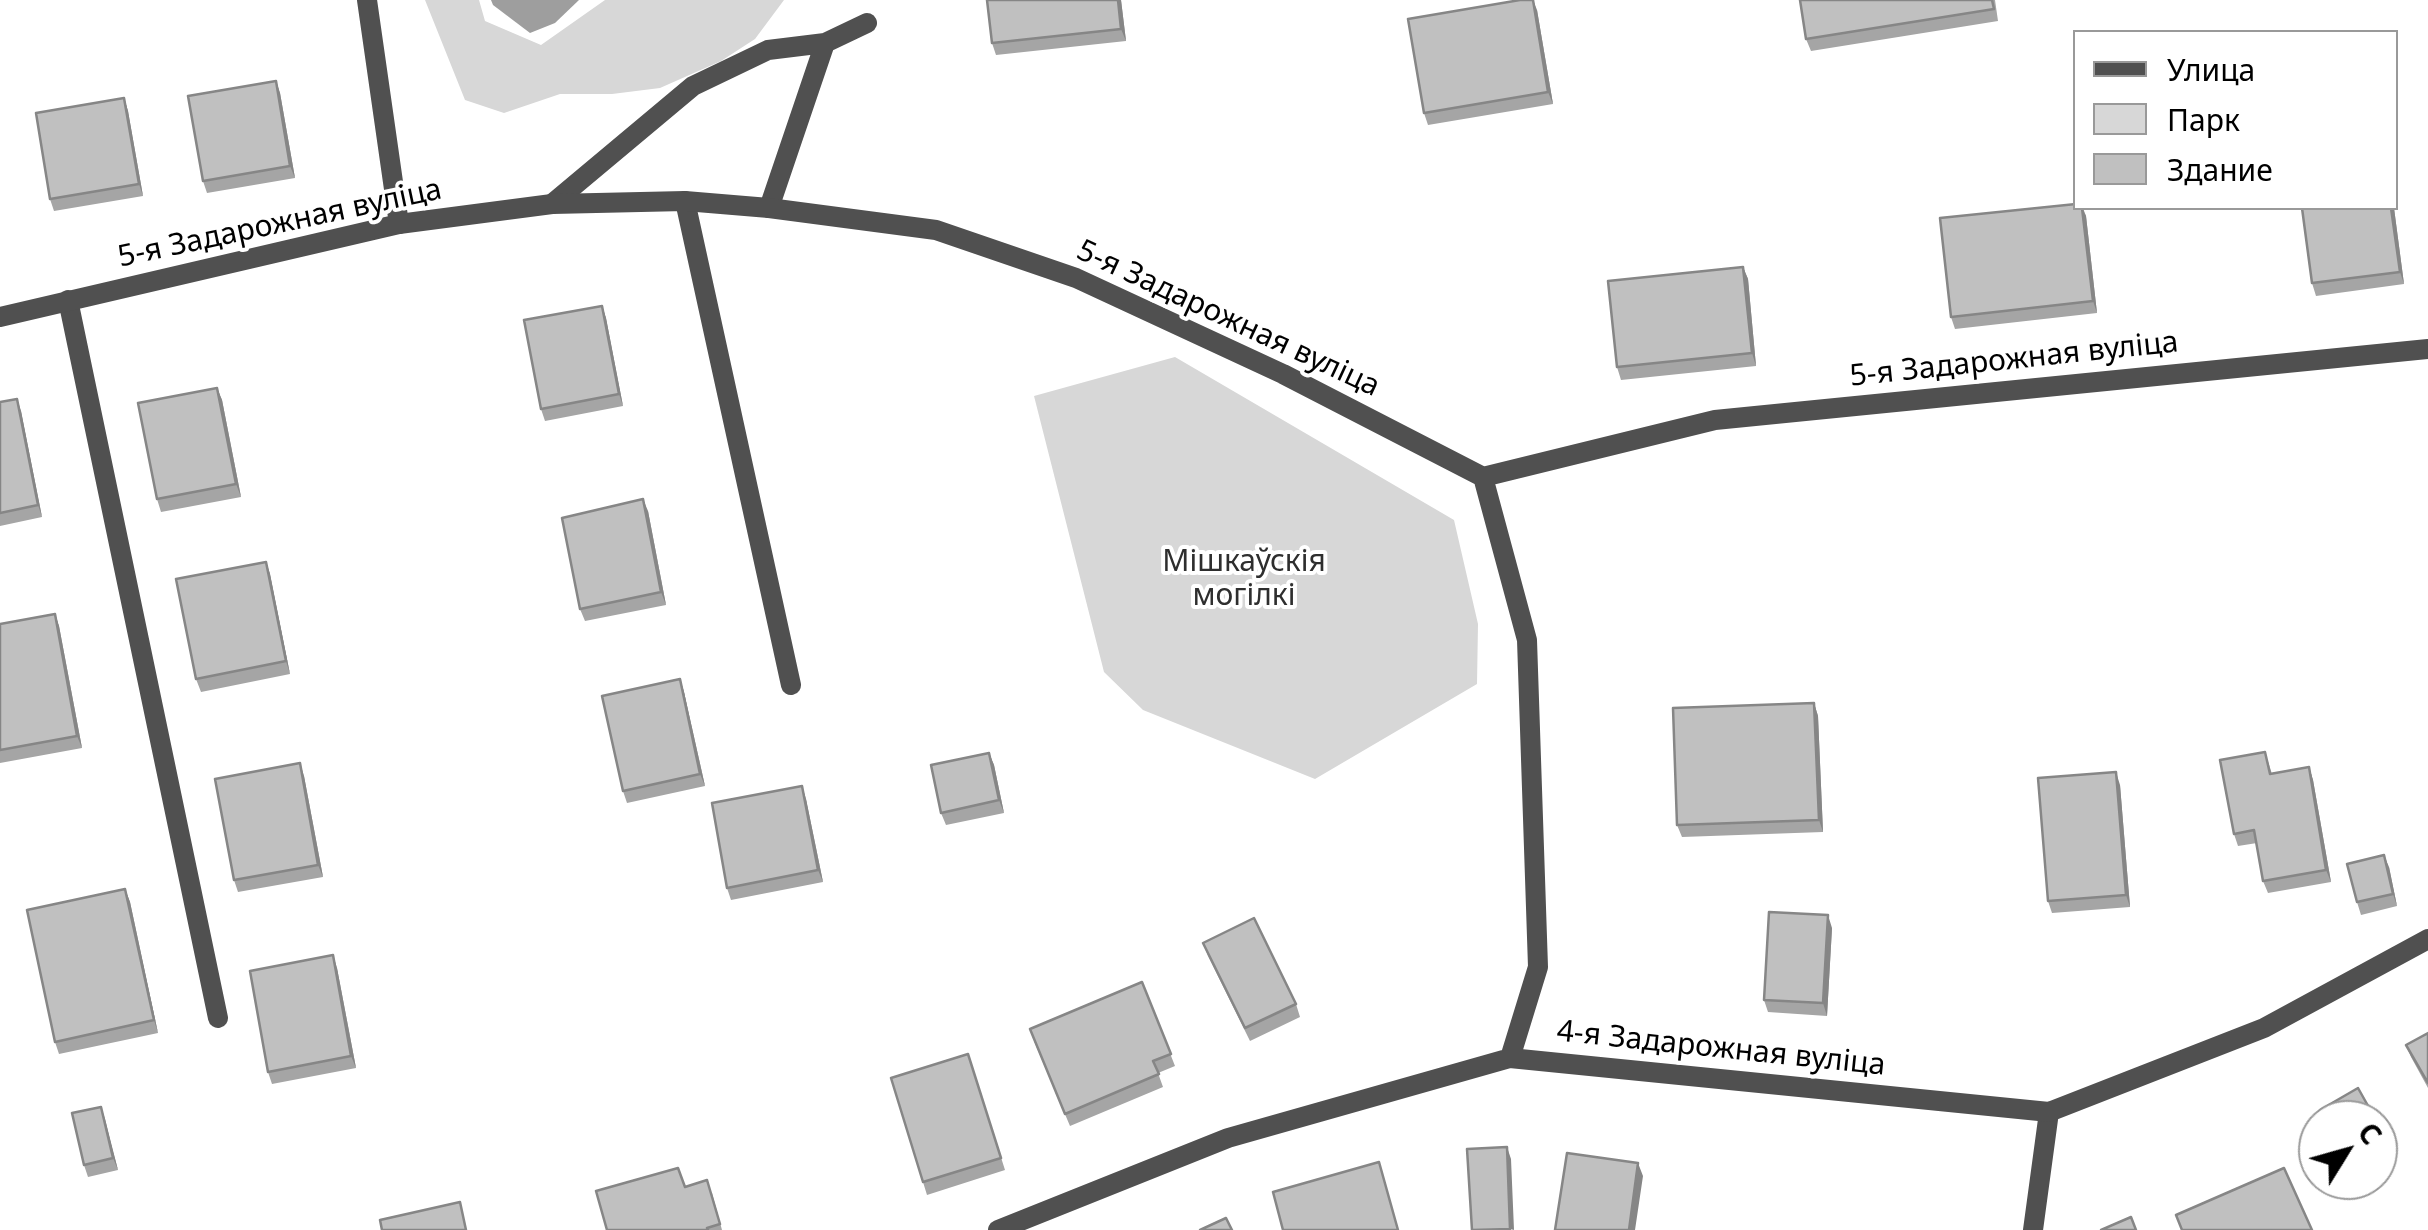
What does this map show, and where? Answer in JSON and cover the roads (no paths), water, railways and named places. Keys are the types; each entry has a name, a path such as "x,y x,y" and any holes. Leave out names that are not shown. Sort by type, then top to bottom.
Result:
{"street":[{"path":"366,0 399,224"},
{"path":"552,204 692,86 768,50 825,43 868,23"},
{"path":"769,208 825,43"},
{"path":"686,201 790,685"},
{"name":"5-я Задарожная вуліца","path":"0,317 399,224 552,204 686,201 769,208 936,230 1076,278 1283,374 1483,477 1715,420 2428,349"},
{"path":"68,300 218,1018"},
{"path":"1483,477 1527,640 1538,967 1510,1058"},
{"name":"4-я Задарожная вуліца","path":"998,1230 1228,1138 1510,1058 2050,1112 2264,1028 2428,939"},
{"path":"2033,1230 2050,1112"}],"park label":[{"name":"Мішкаўскія могілкі","path":"1244,579"}]}
